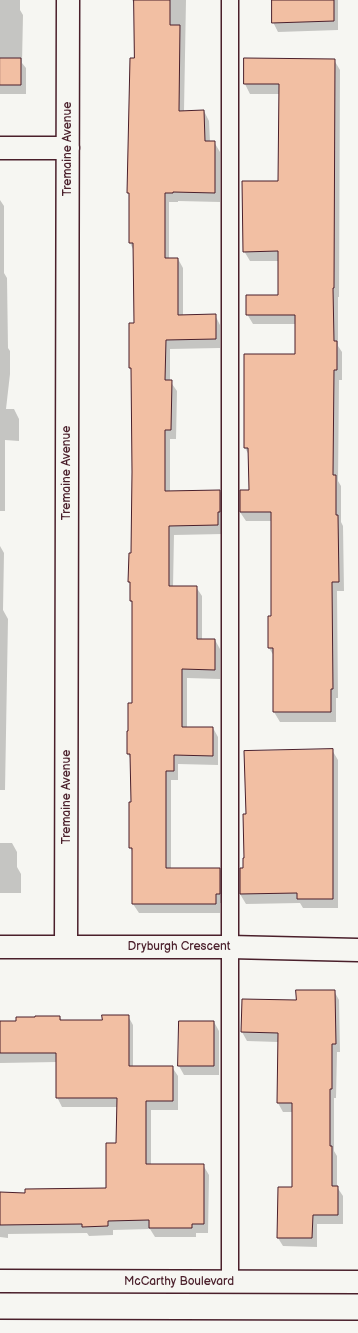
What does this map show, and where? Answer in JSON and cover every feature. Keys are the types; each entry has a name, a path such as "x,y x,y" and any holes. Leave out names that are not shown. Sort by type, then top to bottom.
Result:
{"street":[{"name":"Tremaine Avenue","path":"66,947 68,0"},
{"path":"0,148 68,148"},
{"name":"Dryburgh Crescent","path":"0,947 230,946 358,950"},
{"name":"McCarthy Boulevard","path":"0,1281 358,1282"},
{"path":"0,1331 358,1332"}],"lane":[{"path":"230,0 230,1282"}],"building":[{"path":"134,0 170,0 170,25 180,25 179,111 204,110 205,141 215,141 215,193 165,193 165,258 178,258 178,315 216,314 216,339 166,340 165,380 172,380 171,430 165,430 165,491 220,490 220,512 218,512 218,525 169,526 169,586 197,586 197,639 215,639 215,670 182,669 182,727 213,727 213,756 174,755 174,771 166,771 166,868 220,868 220,894 216,894 216,904 132,904 132,848 129,848 129,802 131,802 130,754 127,754 127,731 128,703 132,703 132,601 130,601 130,582 128,582 129,553 131,553 132,472 129,323 134,323 133,243 129,243 129,193 127,193 130,58 134,58"},
{"path":"272,0 334,0 334,21 272,23"},
{"path":"0,58 21,58 21,85 0,85"},
{"path":"244,58 335,59 333,288 334,341 337,341 337,370 334,370 333,475 336,475 339,582 332,582 333,689 331,689 331,712 273,712 273,648 268,648 268,616 271,616 271,512 240,512 240,490 249,490 248,448 244,448 244,354 295,354 295,315 246,315 246,295 278,295 278,251 243,252 242,181 278,181 279,84 244,84"},
{"path":"333,749 333,899 297,899 297,893 240,894 240,868 243,868 244,858 243,814 246,814 244,751"},
{"path":"296,990 335,990 336,1044 332,1044 330,1146 332,1146 332,1186 338,1186 338,1215 313,1215 312,1238 277,1238 278,1187 292,1187 292,1103 277,1103 278,1033 241,1032 242,999 296,1000"},
{"path":"102,1015 129,1015 129,1066 173,1066 173,1101 146,1101 146,1164 204,1164 204,1224 192,1224 192,1228 149,1228 149,1220 108,1221 108,1226 82,1227 82,1224 0,1225 0,1192 25,1193 25,1189 106,1188 106,1143 116,1143 117,1098 56,1098 56,1053 0,1053 0,1021 16,1021 16,1017 35,1016 60,1016 60,1020 102,1020"},
{"path":"179,1021 214,1021 214,1066 178,1066"}]}
